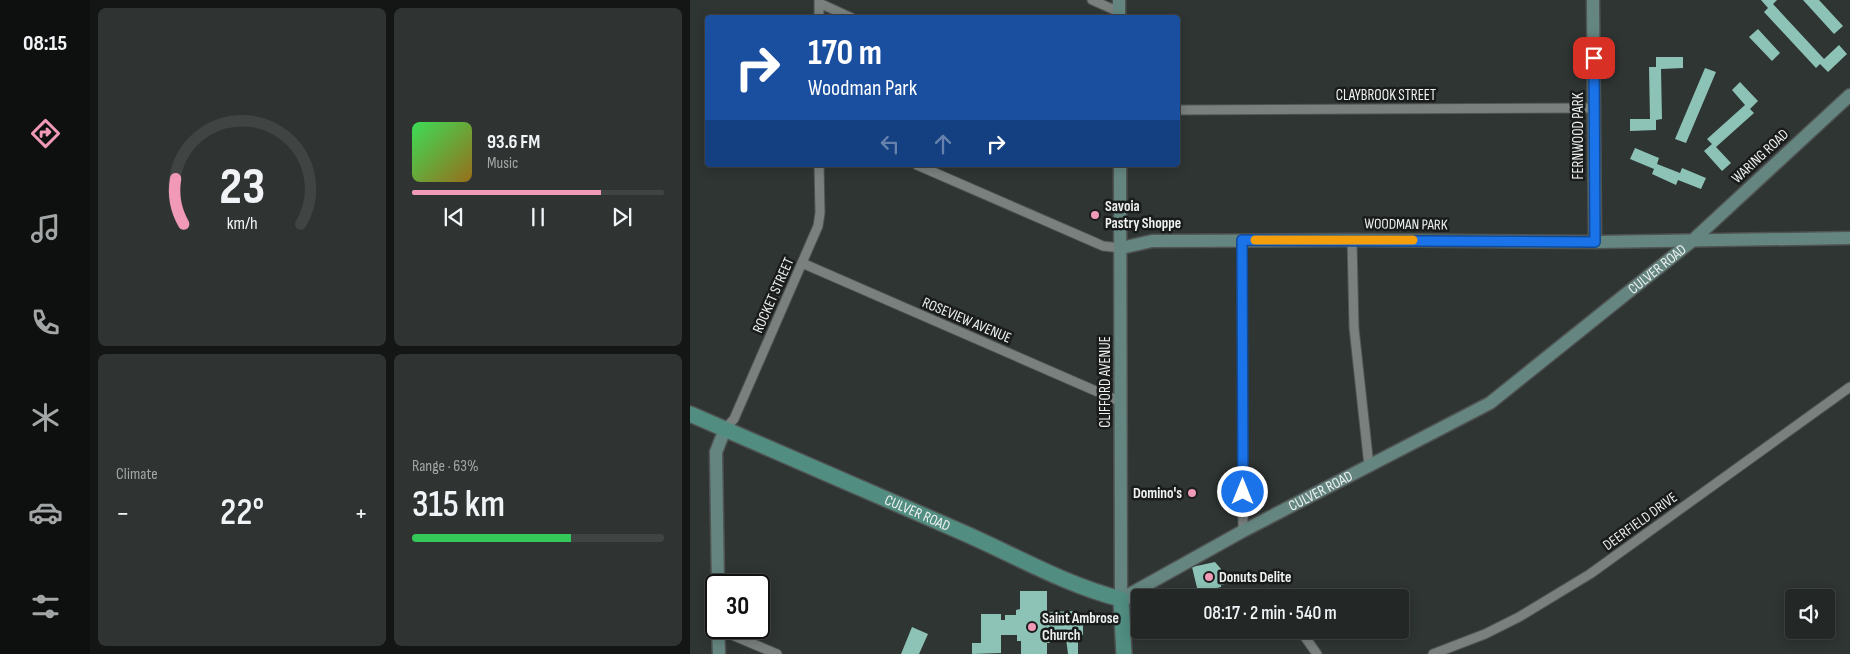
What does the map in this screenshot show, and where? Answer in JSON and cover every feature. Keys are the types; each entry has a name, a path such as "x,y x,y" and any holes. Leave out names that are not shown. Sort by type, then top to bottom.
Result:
{"main road":[{"name":"FERNWOOD PARK","path":"1593,0 1595,242"},
{"name":"WARING ROAD","path":"1692,241 1850,95"},
{"name":"CLIFFORD AVENUE","path":"1120,167 1121,599"},
{"name":"CULVER ROAD","path":"690,414 1070,582 1095,592 1121,599 1243,531 1490,403 1692,241 1850,238"},
{"name":"WOODMAN PARK","path":"1121,248 1152,241 1692,241"},
{"path":"718,574 716,452 725,429"},
{"path":"1121,599 1124,654"},
{"path":"718,639 719,654"}],"street":[{"path":"1092,0 1119,10"},
{"path":"819,15 819,2 846,15"},
{"name":"CLAYBROOK STREET","path":"1180,110 1594,108"},
{"name":"ROCKET STREET","path":"725,429 734,419 819,220 819,167"},
{"path":"922,167 1103,246 1121,248"},
{"path":"1242,240 1243,531"},
{"path":"1352,240 1354,328 1370,466"},
{"name":"ROSEVIEW AVENUE","path":"802,263 1121,402"},
{"name":"DEERFIELD DRIVE","path":"1433,654 1485,634 1519,617 1583,579 1850,387"},
{"path":"1121,599 1131,599"},
{"path":"743,639 777,654"},
{"path":"1306,639 1317,654"}],"building":[{"path":"1761,0 1777,0 1773,4 1824,59 1839,45 1847,54 1828,72 1820,64 1816,68 1764,12 1768,8"},
{"path":"1803,0 1819,0 1843,26 1834,34"},
{"path":"1758,29 1780,53 1772,61 1749,37"},
{"path":"1656,57 1683,57 1683,68 1661,69 1662,119 1656,120 1656,130 1630,131 1630,119 1650,119 1649,67 1656,67"},
{"path":"1705,68 1716,72 1686,143 1675,139"},
{"path":"1740,82 1758,101 1750,109 1754,113 1716,147 1731,163 1722,171 1704,151 1712,144 1707,139 1745,105 1732,90"},
{"path":"1635,148 1659,158 1657,164 1680,173 1682,168 1706,178 1701,189 1678,180 1676,185 1652,174 1654,169 1630,159"},
{"name":"Donuts Delite","path":"1215,562 1221,569 1225,584 1212,589 1197,589 1192,567"},
{"name":"Saint Ambrose Church","path":"1020,591 1047,591 1047,612 1077,611 1077,614 1083,614 1083,635 1078,635 1078,654 1068,654 1066,638 1049,639 1050,643 1047,643 1047,654 1021,654 1021,641 1017,641 1017,635 1001,635 1001,653 972,654 972,643 981,643 981,614 1001,614 1001,620 1005,620 1005,615 1016,615 1016,610 1020,609"},
{"path":"912,627 928,634 919,654 901,654"}],"slow traffic":[{"path":"1255,240 1413,240"}],"place":[{"name":"Savoia Pastry Shoppe","path":"1095,215"},
{"name":"Domino's","path":"1192,493"},
{"name":"Donuts Delite","path":"1209,577"},
{"name":"Saint Ambrose Church","path":"1032,627"}],"route":[{"path":"1243,492 1242,240 1595,242 1594,58"}]}
